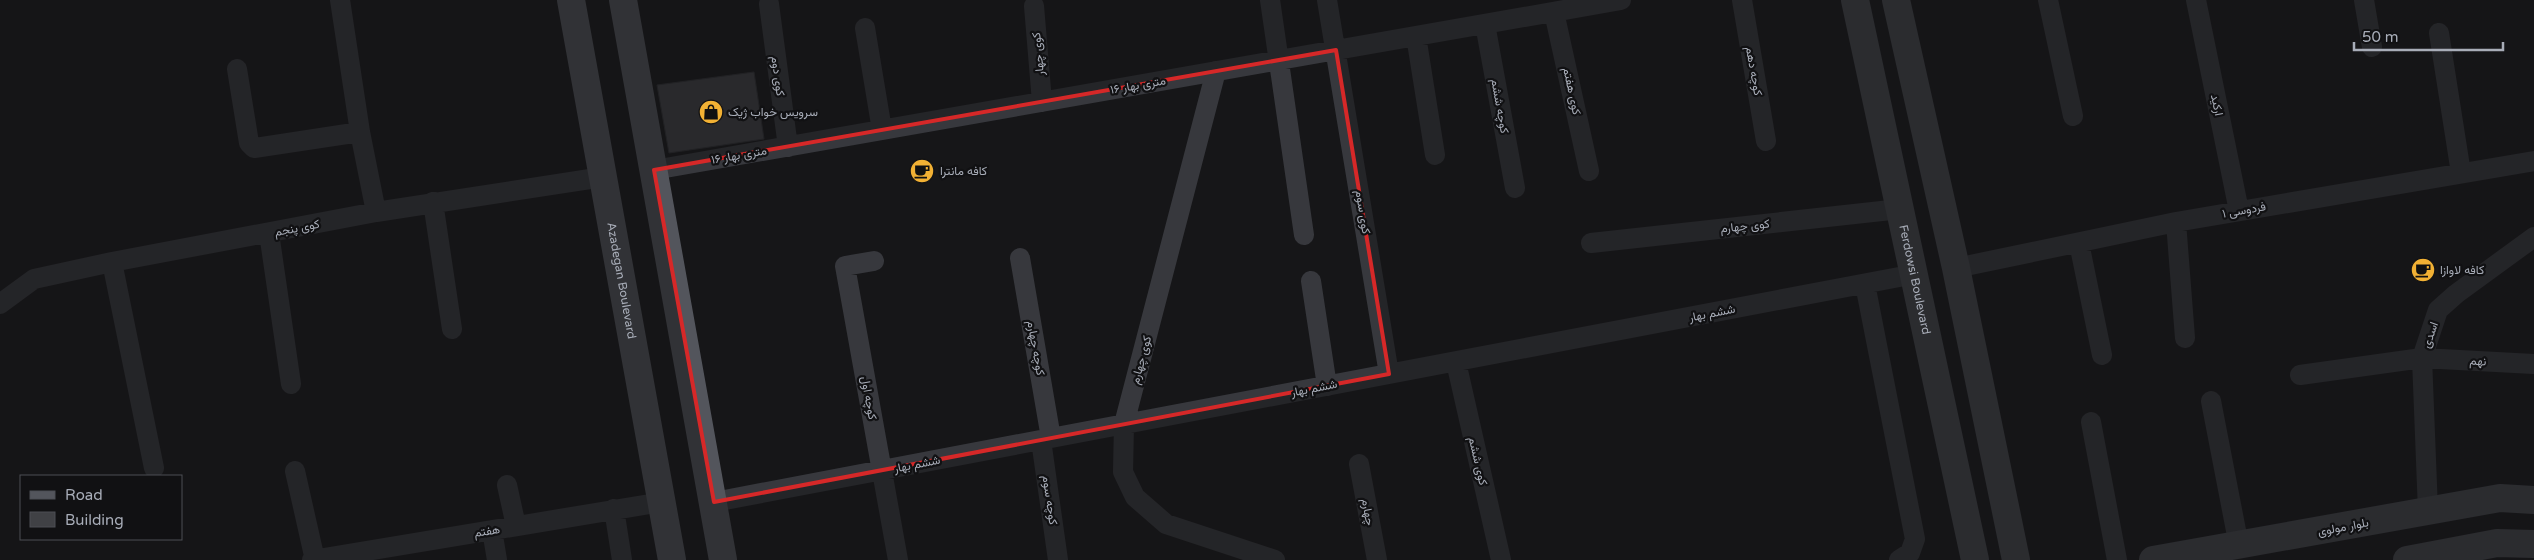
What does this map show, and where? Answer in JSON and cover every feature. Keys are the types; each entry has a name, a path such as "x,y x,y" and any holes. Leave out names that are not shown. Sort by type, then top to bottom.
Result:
{"main road":[{"name":"Azadegan Boulevard","path":"571,0 672,560"},
{"path":"624,0 660,169 723,560"},
{"name":"Ferdowsi Boulevard","path":"1855,0 1916,274 1975,560"},
{"path":"1896,0 1956,268 2016,560"},
{"name":"بلوار مولوی","path":"2153,560 2500,498 2534,500"},
{"path":"2407,560 2498,552 2534,544"}],"street":[{"path":"340,0 360,132 376,212"},
{"path":"636,0 660,169"},
{"path":"1270,0 1304,236"},
{"name":"کوی سوم","path":"1327,0 1389,374"},
{"name":"۱۶ متری بهار","path":"660,169 1485,24 1547,8 1621,0"},
{"name":"کوچه دهم","path":"1742,0 1766,141"},
{"path":"2048,0 2073,116"},
{"name":"ارکید","path":"2196,0 2239,211"},
{"path":"2364,0 2372,47"},
{"name":"کوی دوم","path":"769,4 788,147"},
{"name":"کوی چهار","path":"1034,6 1042,102"},
{"name":"کوی هفتم","path":"1547,8 1589,171"},
{"name":"کوچه ششم","path":"1485,24 1515,188"},
{"path":"865,28 882,130"},
{"path":"2439,33 2462,173"},
{"path":"1416,36 1435,155"},
{"path":"237,69 249,143 254,148 360,132"},
{"name":"کوی چهارم","path":"1216,71 1124,424 1124,472 1135,497 1166,524 1237,553 1275,560"},
{"name":"فردوسی ۱","path":"1956,268 2176,222 2534,161"},
{"name":"کوی پنجم","path":"0,304 34,279 112,262 433,202 603,177"},
{"path":"433,202 452,328"},
{"name":"کوی چهارم","path":"1591,243 1900,208"},
{"path":"2176,222 2185,338"},
{"path":"269,233 291,384"},
{"name":"اسدی","path":"2428,511 2422,358 2438,310 2456,294 2534,238"},
{"path":"2079,243 2102,355"},
{"name":"کوچه چهارم","path":"1020,258 1046,439"},
{"name":"کوچه اول","path":"874,261 845,266 898,560"},
{"path":"112,262 154,468"},
{"name":"ششم بهار","path":"714,502 1916,274"},
{"path":"1310,281 1327,386"},
{"path":"1865,284 1916,539 1910,553 1899,560"},
{"name":"نهم","path":"2300,375 2422,358 2534,364"},
{"name":"کوی ششم","path":"1456,362 1501,560"},
{"path":"2211,401 2239,546"},
{"path":"2091,422 2117,560"},
{"name":"کوچه سوم","path":"1046,439 1058,560"},
{"name":"چهارم","path":"1359,464 1377,560"},
{"path":"295,471 317,560"},
{"path":"507,486 516,526"},
{"name":"هفتم","path":"317,560 662,502"},
{"path":"614,510 622,560"},
{"path":"492,530 497,560"}],"highlighted area":[{"path":"1336,50 1389,374 714,502 654,170"}],"building":[{"name":"سرویس خواب ژیک","path":"754,72 764,139 669,153 657,85"}],"place":[{"name":"سرویس خواب ژیک","path":"711,112"},
{"name":"کافه مانترا","path":"922,171"},
{"name":"کافه لاوازا","path":"2423,270"}]}
